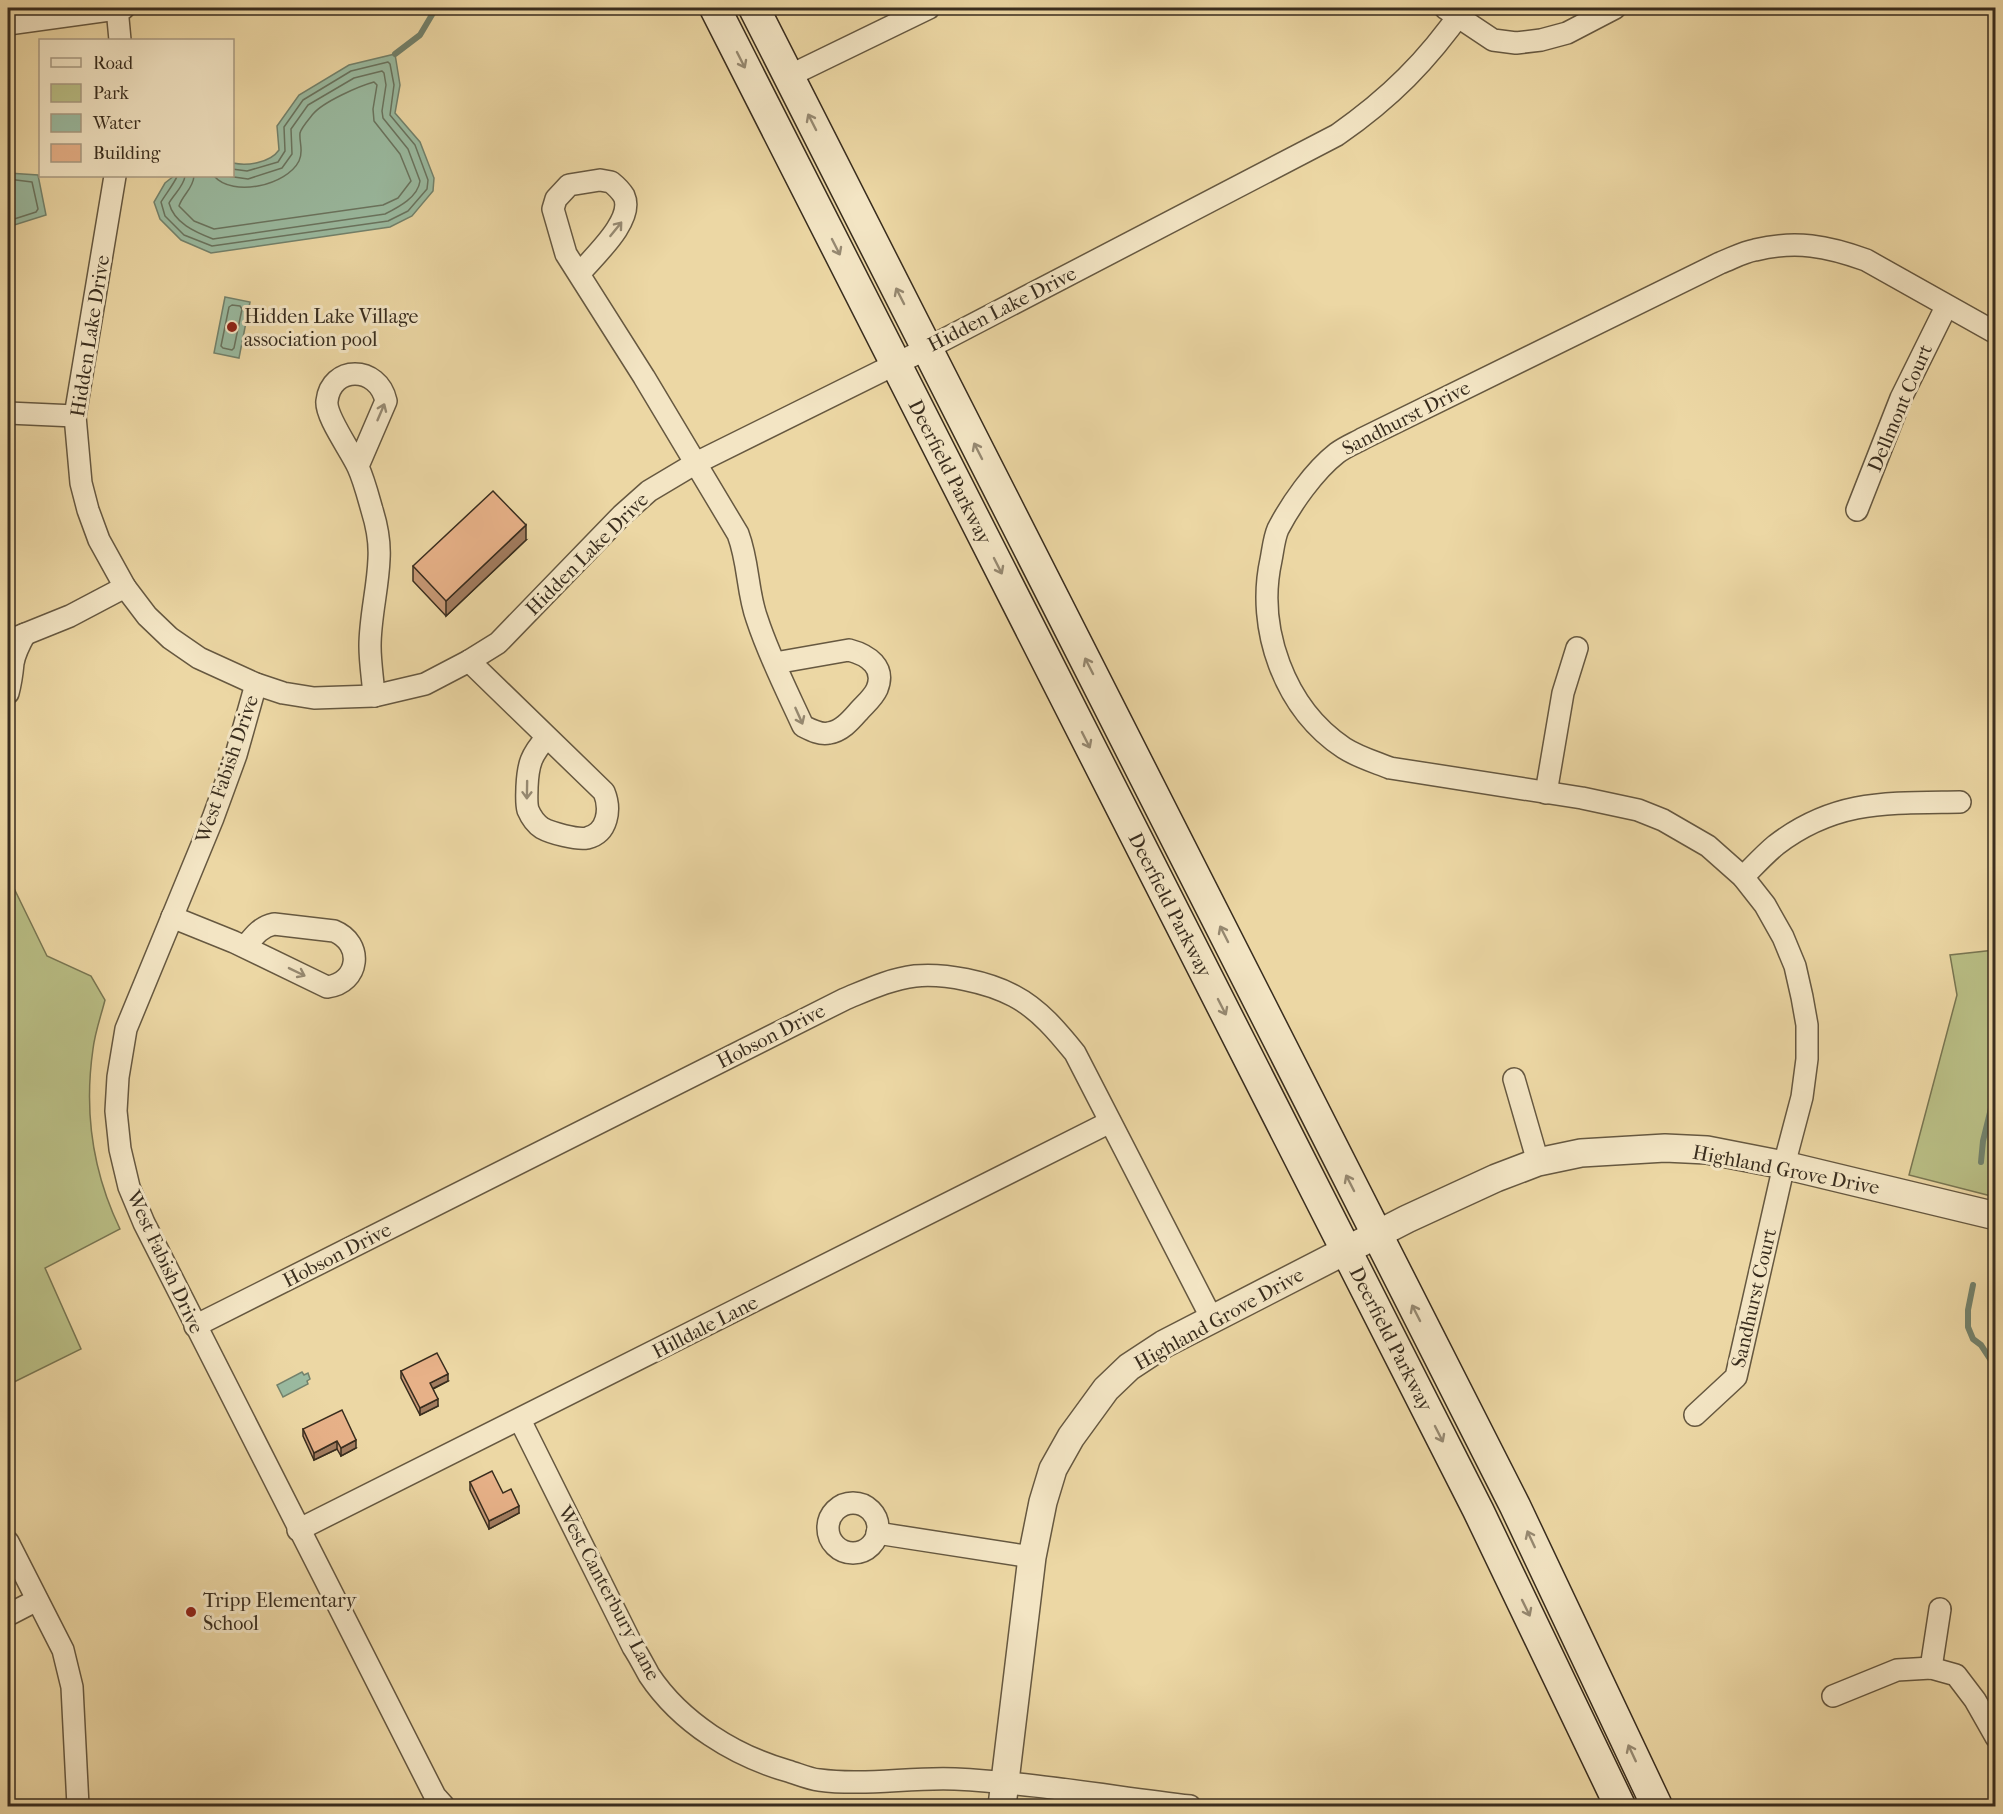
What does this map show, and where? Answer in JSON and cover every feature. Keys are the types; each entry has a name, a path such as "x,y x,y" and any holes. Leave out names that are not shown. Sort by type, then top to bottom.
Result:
{"main road":[{"name":"Deerfield Parkway","path":"715,8 1507,1568 1620,1806"},
{"name":"Deerfield Parkway","path":"754,8 1515,1506 1657,1806"}],"street":[{"path":"8,24 119,8 120,39"},
{"path":"789,76 929,8"},
{"path":"1455,11 1493,40 1516,43 1541,40 1567,33 1615,8"},
{"name":"Hidden Lake Drive","path":"115,177 75,416 81,483 99,540 125,587 147,616 170,638 199,658 256,684 283,693 314,698 374,696 425,684 498,643 622,515 649,492 696,463 926,349 1336,135 1366,114 1418,67 1455,11"},
{"name":"Sandhurst Drive","path":"1784,1166 1802,1097 1807,1059 1807,1025 1795,966 1783,937 1765,904 1743,877 1708,846 1663,820 1638,810 1582,798 1390,768 1344,748 1308,713 1294,694 1279,665 1270,635 1266,606 1267,578 1277,531 1297,498 1336,454 1364,438 1720,263 1753,250 1781,245 1818,245 1844,252 1866,260 1995,333"},
{"path":"579,274 696,463 741,543 745,552 756,617 775,663 803,726 821,734 829,733 845,725 873,696 878,687 879,676 876,666 869,657 849,650 775,663"},
{"name":"Dellmont Court","path":"1857,510 1901,398 1946,307"},
{"path":"8,413 75,416"},
{"path":"358,466 372,508 380,558 370,645 374,696"},
{"path":"8,693 13,676 16,638 70,616 125,587"},
{"path":"1546,793 1563,693 1577,648"},
{"path":"469,661 604,792 607,801 607,820 593,836 576,838 544,829 537,824 527,807 528,768 537,748 547,737"},
{"name":"West Fabish Drive","path":"256,684 236,755 213,818 126,1029 118,1077 116,1111 120,1149 129,1187 144,1223 298,1530 435,1796 444,1806"},
{"path":"1743,877 1775,845 1806,825 1835,812 1866,806 1960,802"},
{"path":"172,917 244,947 327,987 337,986 344,982 350,975 355,958 349,940 342,934 334,931 274,924 258,930 244,947"},
{"name":"Hobson Drive","path":"195,1326 844,999 881,984 915,976 966,979 1015,996 1058,1031 1075,1053 1213,1321"},
{"path":"1514,1079 1538,1162"},
{"name":"Hilldale Lane","path":"298,1530 1110,1122"},
{"name":"Highland Grove Drive","path":"1004,1795 1032,1557 1042,1502 1053,1469 1071,1437 1106,1389 1129,1367 1164,1344 1213,1321 1376,1235 1496,1178 1538,1162 1581,1153 1665,1148 1707,1150 1995,1216"},
{"name":"Sandhurst Court","path":"1695,1415 1736,1377 1784,1166"},
{"name":"West Canterbury Lane","path":"520,1420 633,1647 650,1676 671,1702 726,1745 760,1763 817,1780 856,1782 932,1779 1004,1795 1191,1806"},
{"path":"877,1533 1032,1557"},
{"path":"8,1542 63,1650 72,1687 78,1806"},
{"path":"8,1615 37,1600"},
{"path":"1931,1668 1940,1609"},
{"path":"1833,1696 1897,1670 1931,1668 1956,1675 1975,1700 1995,1737"}],"green space":[{"path":"8,876 47,956 91,976 105,1000 90,1072 90,1118 97,1164 120,1229 45,1268 81,1349 8,1385"},
{"path":"1996,950 1995,1197 1909,1175 1957,995 1950,955"}],"water":[{"path":"395,54 400,85 395,113 420,142 434,178 433,191 412,216 390,227 211,253 181,240 160,219 154,202 165,183 173,177 234,177 234,163 251,164 270,158 279,150 277,126 299,95 349,65"},
{"path":"8,173 38,175 46,215 8,227"},
{"name":"Hidden Lake Village association pool","path":"225,297 250,302 239,358 214,353"},
{"path":"302,1372 304,1375 308,1373 310,1379 307,1381 308,1384 283,1397 277,1385"}],"building":[{"path":"493,491 526,525 446,601 413,566"},
{"path":"437,1353 448,1374 430,1383 438,1399 420,1408 401,1371"},
{"path":"342,1410 356,1440 341,1448 337,1441 314,1453 303,1429"},
{"path":"492,1471 503,1493 511,1489 519,1506 489,1521 470,1482"}],"waterway":[{"path":"395,54 420,35 436,8"},
{"path":"1981,1162 1983,1141 1996,1088"},
{"path":"1973,1285 1968,1310 1968,1327 1973,1339 1981,1345 1996,1368"}],"place":[{"name":"Hidden Lake Village association pool","path":"232,327"},
{"name":"Tripp Elementary School","path":"191,1612"}]}
